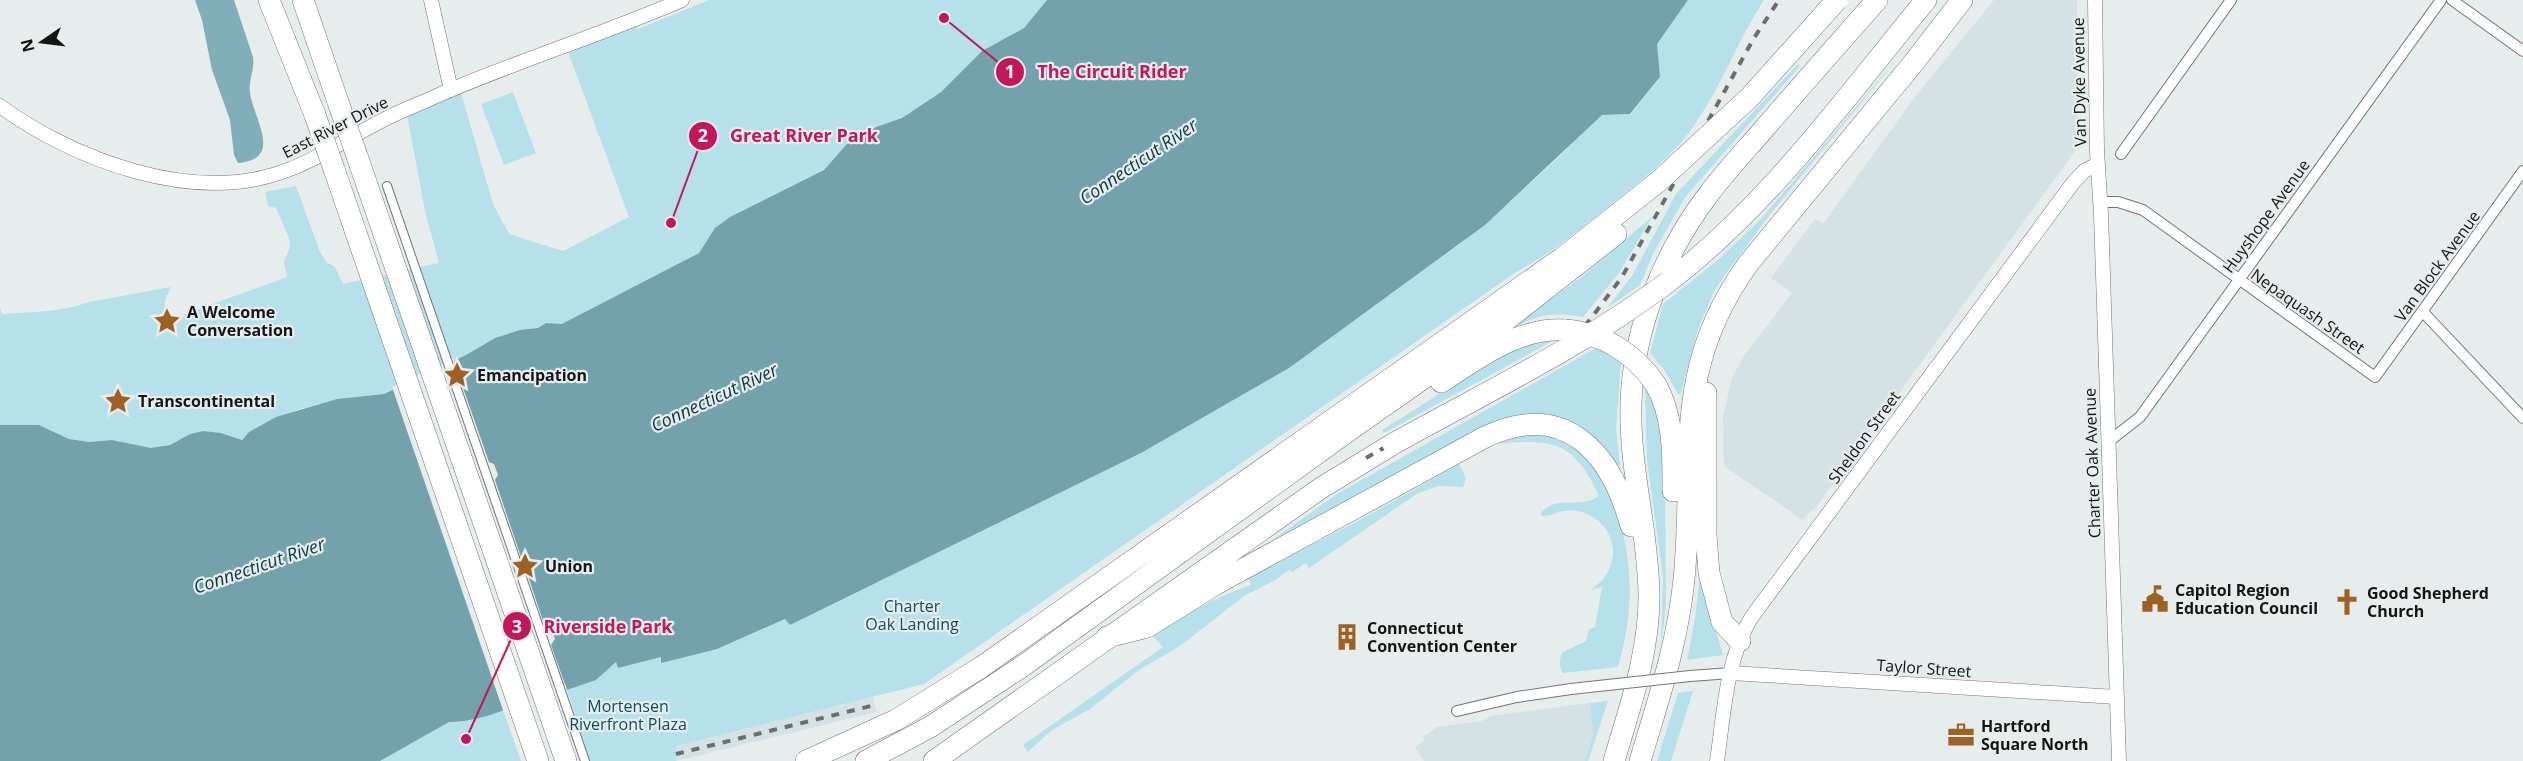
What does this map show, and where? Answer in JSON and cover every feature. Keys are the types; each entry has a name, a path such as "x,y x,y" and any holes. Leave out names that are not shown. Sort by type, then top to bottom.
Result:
{"highway":[{"path":"269,0 315,115"},
{"path":"278,0 315,115 538,761"},
{"path":"303,0 566,761"},
{"path":"806,761 896,720 971,674 1642,212 1653,197 1659,181 1749,98 1837,0"},
{"path":"1614,761 1644,652 1648,621 1648,577 1632,450 1631,404 1638,350 1650,304 1672,252 1702,202 1877,0"},
{"path":"934,761 1321,488 1393,444 1593,333 1690,265 1738,222 1776,182 1926,0"},
{"path":"1641,761 1668,668 1684,584 1688,445 1696,376 1714,321 1736,281 1915,62 1962,0"},
{"path":"866,761 930,727 1020,668 1351,429 1501,324 1567,264"},
{"path":"1736,281 1735,296 1718,336 1709,374 1705,420 1706,512 1707,555 1714,600 1722,622 1740,641"},
{"path":"1351,429 1364,430 1375,426 1515,338 1540,331 1565,330 1584,332 1612,344 1638,364 1656,386 1667,410 1677,543 1684,584"},
{"path":"1107,637 1148,627 1230,576 1485,437 1501,430 1524,425 1548,426 1569,433 1586,443 1602,459 1622,495 1636,546 1648,577"},
{"path":"959,761 985,741 1010,709"}],"street":[{"path":"431,0 451,90"},
{"name":"East River Drive","path":"0,106 40,132 121,166 174,180 222,183 261,178 292,169 383,120 451,90 682,0"},
{"name":"Van Dyke Avenue","path":"2095,0 2098,164"},
{"path":"2121,154 2231,0"},
{"name":"Huyshope Avenue","path":"2108,441 2140,417 2442,0"},
{"path":"2452,0 2523,51"},
{"name":"Charter Oak Avenue","path":"2098,164 2119,761"},
{"name":"Sheldon Street","path":"1717,761 1731,673 1740,641 1755,612 2073,183 2084,171 2098,164"},
{"name":"Van Block Avenue","path":"2375,377 2523,171"},
{"path":"387,186 585,761"},
{"name":"Nepaquash Street","path":"2100,202 2118,202 2143,210 2375,377"},
{"path":"2423,312 2523,418"},
{"path":"1457,711 1517,697 1571,689 1731,673"},
{"name":"Taylor Street","path":"1731,673 2116,696"}],"shaded area":[{"path":"195,0 234,0 253,57 250,93 263,137 260,154 252,160 238,163 234,155 230,120 212,70 202,20"},
{"path":"1994,0 2077,0 2078,147 1813,511 1811,510 1803,520 1724,466 1723,417 1732,378 1744,356 1792,293 1771,278 1815,219 1823,224 1915,97"},
{"path":"873,697 876,712 676,761 676,746"},
{"path":"1590,703 1593,735 1585,761 1424,761 1415,747 1425,740 1423,737 1437,727 1482,721 1490,716"}],"green space":[{"path":"709,0 1047,0 1024,28 982,51 941,92 902,118 876,127 846,145 824,170 730,217 715,228 699,253 562,325 546,323 538,328 520,330 495,338 466,355 384,394 337,399 297,410 249,432 241,440 221,433 203,431 190,434 170,445 151,448 112,440 89,442 69,439 44,427 33,425 0,425 0,308 2,314 57,310 171,287 165,300 166,321 287,277 284,262 290,247 289,238 276,208 268,206 265,192 296,186 320,252 326,262 335,267 343,284 439,263 425,211 407,115 437,103 436,98 460,89 493,204 509,234 563,251 629,217 567,49 635,24 638,29"},
{"name":"Charter Oak Landing","path":"1688,0 1764,0 1714,94 1686,136 1644,178 1552,250 1516,272 924,684 676,746 676,761 590,761 567,690 596,680 616,662 618,668 661,657 662,662 717,649 786,619 790,625 1141,453 1460,244 1508,204 1564,152 1587,126 1602,115 1631,114 1660,78 1656,44"},
{"path":"1905,49 1768,217 1714,291 1698,329 1681,393 1678,394 1665,371 1650,353 1663,304 1718,260 1761,219"},
{"path":"1798,64 1800,66 1686,196 1654,252 1640,285 1607,308 1632,276 1676,194"},
{"path":"513,92 536,153 504,165 481,104"},
{"path":"1653,216 1619,273 1583,317 1550,315 1535,318 1520,325 1518,322 1579,279"},
{"path":"1556,339 1383,433 1382,430 1514,347"},
{"path":"1598,347 1621,361 1616,429 1620,465 1617,466 1603,447 1587,434 1548,417 1273,543 1271,541 1337,494"},
{"path":"1645,387 1658,407 1665,452 1666,606 1661,646 1663,577 1647,460"},
{"path":"1517,435 1554,437 1575,445 1590,459 1607,489 1623,533 1629,576 1628,621 1618,667 1563,673 1561,671 1560,662 1563,652 1586,641 1589,629 1595,627 1602,587 1591,590 1604,578 1610,568 1613,556 1612,541 1597,520 1582,512 1564,511 1541,515 1541,512 1555,504 1584,502 1599,496 1580,464 1559,447 1532,442 1495,444"},
{"path":"1459,464 1466,478 1463,487 1439,486 1418,493 1309,568 1306,563 1292,572 1290,569 1277,579 1244,596 1180,646 1139,670 1090,709 1052,730 1028,752 1023,745 1163,647 1153,636 1165,628 1212,601 1251,585 1248,578 1360,520"},
{"path":"1700,576 1723,655 1687,660 1695,618"},
{"path":"1693,691 1671,761 1657,761 1678,693"},
{"path":"1608,701 1588,761 1585,761 1593,735 1590,703"},
{"path":"503,710 521,761 380,761 449,722 459,722"}],"water":[{"name":"Connecticut River","path":"1047,0 1688,0 1657,44 1660,77 1630,114 1602,115 1485,225 1289,368 1141,453 790,625 785,619 717,649 661,663 661,657 618,668 616,662 596,680 567,690 565,684 493,714 449,722 380,761 0,761 0,425 39,425 69,439 89,442 112,440 151,448 170,445 190,434 203,431 221,433 242,440 249,432 276,417 337,399 384,394 466,355 495,338 520,330 538,328 546,323 562,324 699,253 715,228 730,217 824,170 846,145 876,127 902,118 941,92 982,51 1024,28"}],"pier":[{"path":"453,358 465,379 462,385 489,462 494,464 498,475 495,480 521,557 527,560 531,570 528,576 545,627 551,629 555,639 551,645 568,693 563,688 504,713 392,387"}],"railway":[{"path":"1366,458 1551,353 1571,339 1589,321 1622,277 1754,38 1779,0"},
{"path":"676,754 875,705"}],"place":[{"name":"The Circuit Rider","path":"944,18"},
{"name":"Great River Park","path":"671,223"},
{"name":"A Welcome Conversation","path":"167,321"},
{"name":"Emancipation","path":"457,375"},
{"name":"Transcontinental","path":"118,401"},
{"name":"Union","path":"525,566"},
{"name":"Capitol Region Education Council","path":"2155,599"},
{"name":"Good Shepherd Church","path":"2347,602"},
{"name":"Connecticut Convention Center","path":"1347,637"},
{"name":"Hartford Square North","path":"1961,735"},
{"name":"Riverside Park","path":"466,739"}],"park label":[{"name":"Mortensen Riverfront Plaza","path":"628,715"}]}
